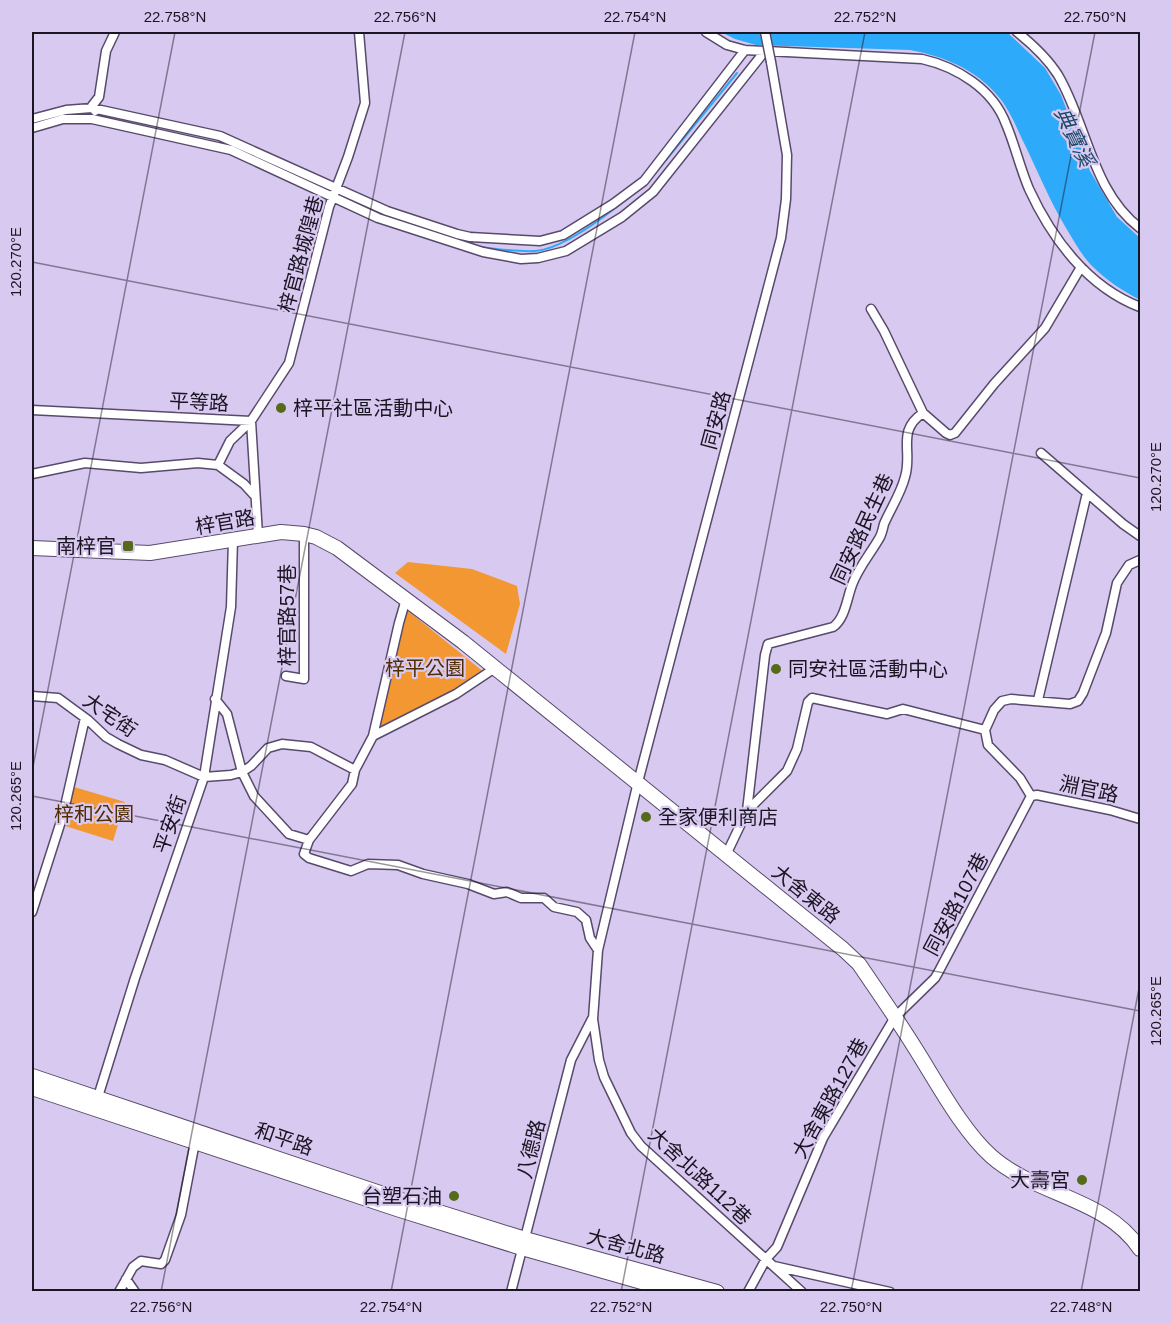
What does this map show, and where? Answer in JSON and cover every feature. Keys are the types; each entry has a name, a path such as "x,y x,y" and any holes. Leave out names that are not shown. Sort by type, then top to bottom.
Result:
{"main road":[{"name":"梓官路","path":"32,548 150,553 174,551 281,532 304,534 316,537 337,548 406,599"},
{"name":"大舍東路","path":"406,599 638,782 852,956 895,1017 946,1098 990,1155 1006,1168 1108,1217 1128,1231 1140,1249"},
{"name":"和平路","path":"32,1076 195,1142 305,1173"},
{"name":"和平路","path":"32,1088 96,1103 523,1244"},
{"name":"大舍北路","path":"523,1244 677,1292"},
{"name":"大舍北路","path":"523,1244 717,1292"}],"street":[{"path":"93,114 99,97 106,51 116,32"},
{"name":"梓官路城隍巷","path":"218,465 230,441 251,421 289,363 333,197 365,103 359,32"},
{"path":"706,32 727,45 745,50 922,59 943,64 963,75 995,104 1005,121 1028,187 1054,237 1081,267 1105,287 1140,307"},
{"name":"同安路","path":"638,782 781,238 786,199 787,155 765,32"},
{"path":"1017,32 1053,67 1071,100 1095,166 1120,208 1140,228"},
{"path":"32,119 66,110 219,141 336,187 387,211 470,237 540,241 563,235 613,204 644,181 745,50"},
{"path":"219,141 231,150 378,218 483,252 521,259 557,255 622,217 653,192 765,51"},
{"path":"32,128 63,119 93,114"},
{"path":"870,309 884,331 923,413 950,435 955,433 994,384 1045,328 1081,267"},
{"name":"平等路","path":"32,411 251,421 258,535"},
{"name":"同安路民生巷","path":"747,811 768,644 833,627 839,622 852,583 881,535 903,484 908,466 909,426 923,413"},
{"path":"1041,453 1140,536"},
{"path":"32,474 85,463 141,468 218,465 244,484 255,496"},
{"path":"1038,700 1087,493"},
{"name":"梓官路57巷","path":"286,676 304,679 304,534"},
{"name":"平安街","path":"96,1103 135,978 204,777 231,607 233,540"},
{"path":"1031,796 1020,778 988,745 985,730 994,711 1002,701 1038,700 1070,704 1078,701 1106,633 1117,583 1129,565 1140,560"},
{"path":"406,599 373,736 355,770 352,784 335,803 309,840 304,854 309,858 351,871 368,864 398,865 423,874 468,884 494,894 507,892 521,898 544,898 554,907 577,912 586,920 590,938 598,950"},
{"path":"373,736 456,694 495,668"},
{"name":"大宅街","path":"32,696 58,698 118,744 141,755 165,760 204,777"},
{"path":"216,699 227,714 243,772 254,796 289,834 309,840"},
{"path":"726,855 747,811 787,771 797,749 809,699 887,714 903,709 985,730"},
{"path":"32,912 63,815 85,718"},
{"path":"204,777 243,772 268,748 289,744 311,747 355,770"},
{"name":"大舍北路112巷","path":"638,782 598,950 592,1019 604,1077 636,1140 802,1292"},
{"name":"淵官路","path":"1031,796 1038,795 1110,810 1140,819"},
{"name":"同安路107巷","path":"895,1017 939,971 1031,796"},
{"name":"大舍東路127巷","path":"748,1292 766,1259 777,1247 823,1138 895,1017"},
{"name":"八德路","path":"511,1292 571,1060 592,1019"},
{"path":"119,1292 133,1267 141,1261 161,1264 165,1260 181,1215 195,1142"},
{"path":"773,1266 890,1292"},
{"path":"126,1279 135,1292"}],"green space":[{"name":"梓平公園","path":"408,562 472,569 517,586 520,604 506,654 395,573"},
{"name":"梓平公園","path":"407,610 485,673 377,729 403,619"},
{"name":"梓和公園","path":"74,787 125,802 113,841 62,825"}],"water":[{"name":"典寶溪","path":"721,32 1007,32 1045,68 1061,95 1090,171 1117,217 1140,238 1140,300 1109,281 1085,258 1054,206 1005,105 988,86 969,71 946,60 910,50 756,45"}],"waterway":[{"path":"648,182 737,73"},
{"path":"66,114 90,115"},
{"path":"480,247 521,251 547,249 587,228 634,193"}],"place":[{"name":"梓平社區活動中心","path":"281,408"},
{"name":"南梓官","path":"128,546"},
{"name":"同安社區活動中心","path":"776,669"},
{"name":"全家便利商店","path":"646,817"},
{"name":"大壽宮","path":"1082,1180"},
{"name":"台塑石油","path":"454,1196"}]}
